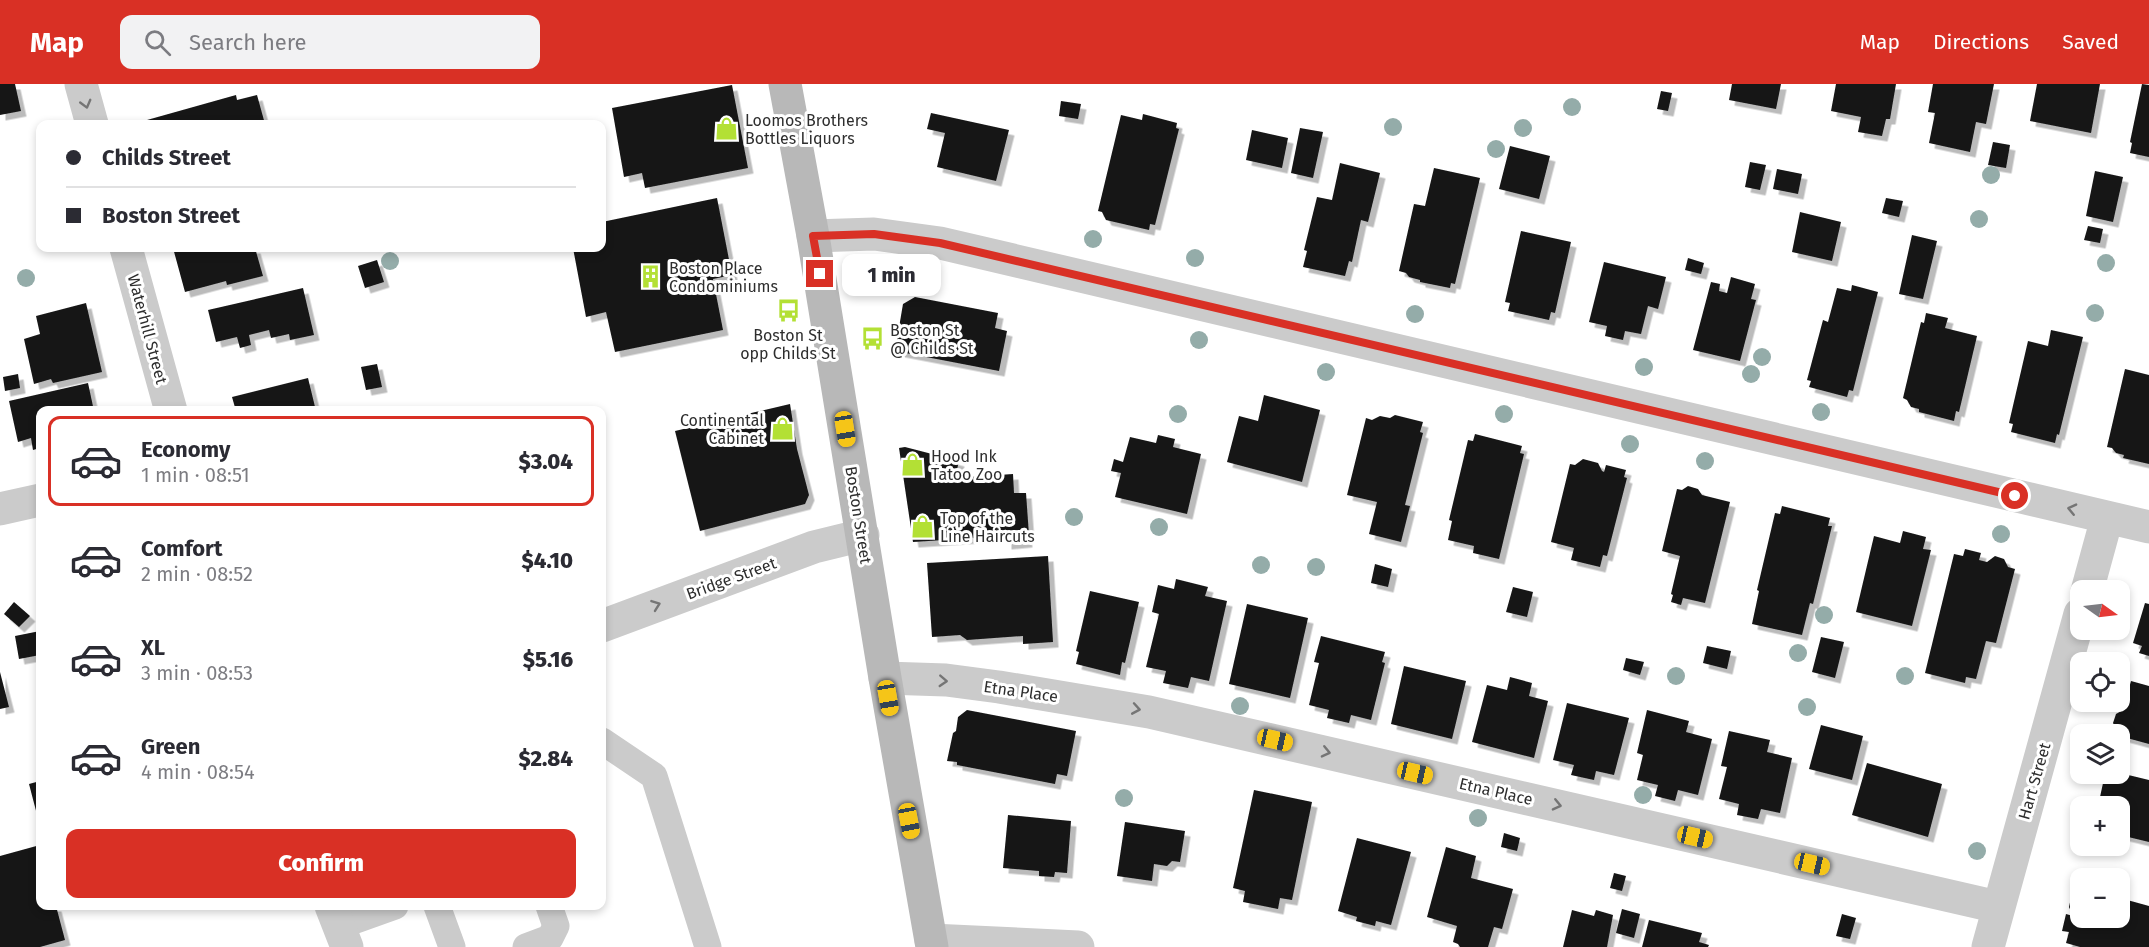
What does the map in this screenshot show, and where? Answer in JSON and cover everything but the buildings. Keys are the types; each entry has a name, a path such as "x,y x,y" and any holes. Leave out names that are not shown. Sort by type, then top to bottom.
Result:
{"main road":[{"name":"Boston Street","path":"785,84 813,236 885,678 932,944"}],"street":[{"path":"81,84 91,120"},
{"path":"813,236 874,234 960,248 2149,527"},
{"name":"Waterhill Street","path":"127,252 170,406"},
{"path":"0,509 36,501"},
{"path":"2090,580 2107,518"},
{"name":"Bridge Street","path":"606,625 800,552 863,535"},
{"name":"Hart Street","path":"1988,947 2073,640"},
{"name":"Etna Place","path":"885,678 946,680 1160,714 1998,907"},
{"path":"932,944 1078,947"}],"lane":[{"path":"606,744 654,776 708,947"},
{"path":"339,926 384,910"},
{"path":"438,910 452,947"},
{"path":"526,947 550,938 556,926 550,910"}],"place":[{"name":"Loomos Brothers Bottles Liquors","path":"727,129"},
{"name":"Boston Place Condominiums","path":"651,277"},
{"name":"Boston St opp Childs St","path":"788,310"},
{"name":"Boston St @ Childs St","path":"872,339"},
{"name":"Continental Cabinet","path":"782,429"},
{"name":"Hood Ink Tatoo Zoo","path":"913,465"},
{"name":"Top of the Line Haircuts","path":"922,527"}],"route":[{"path":"820,274 813,236 874,234 940,243 2015,496"}]}
